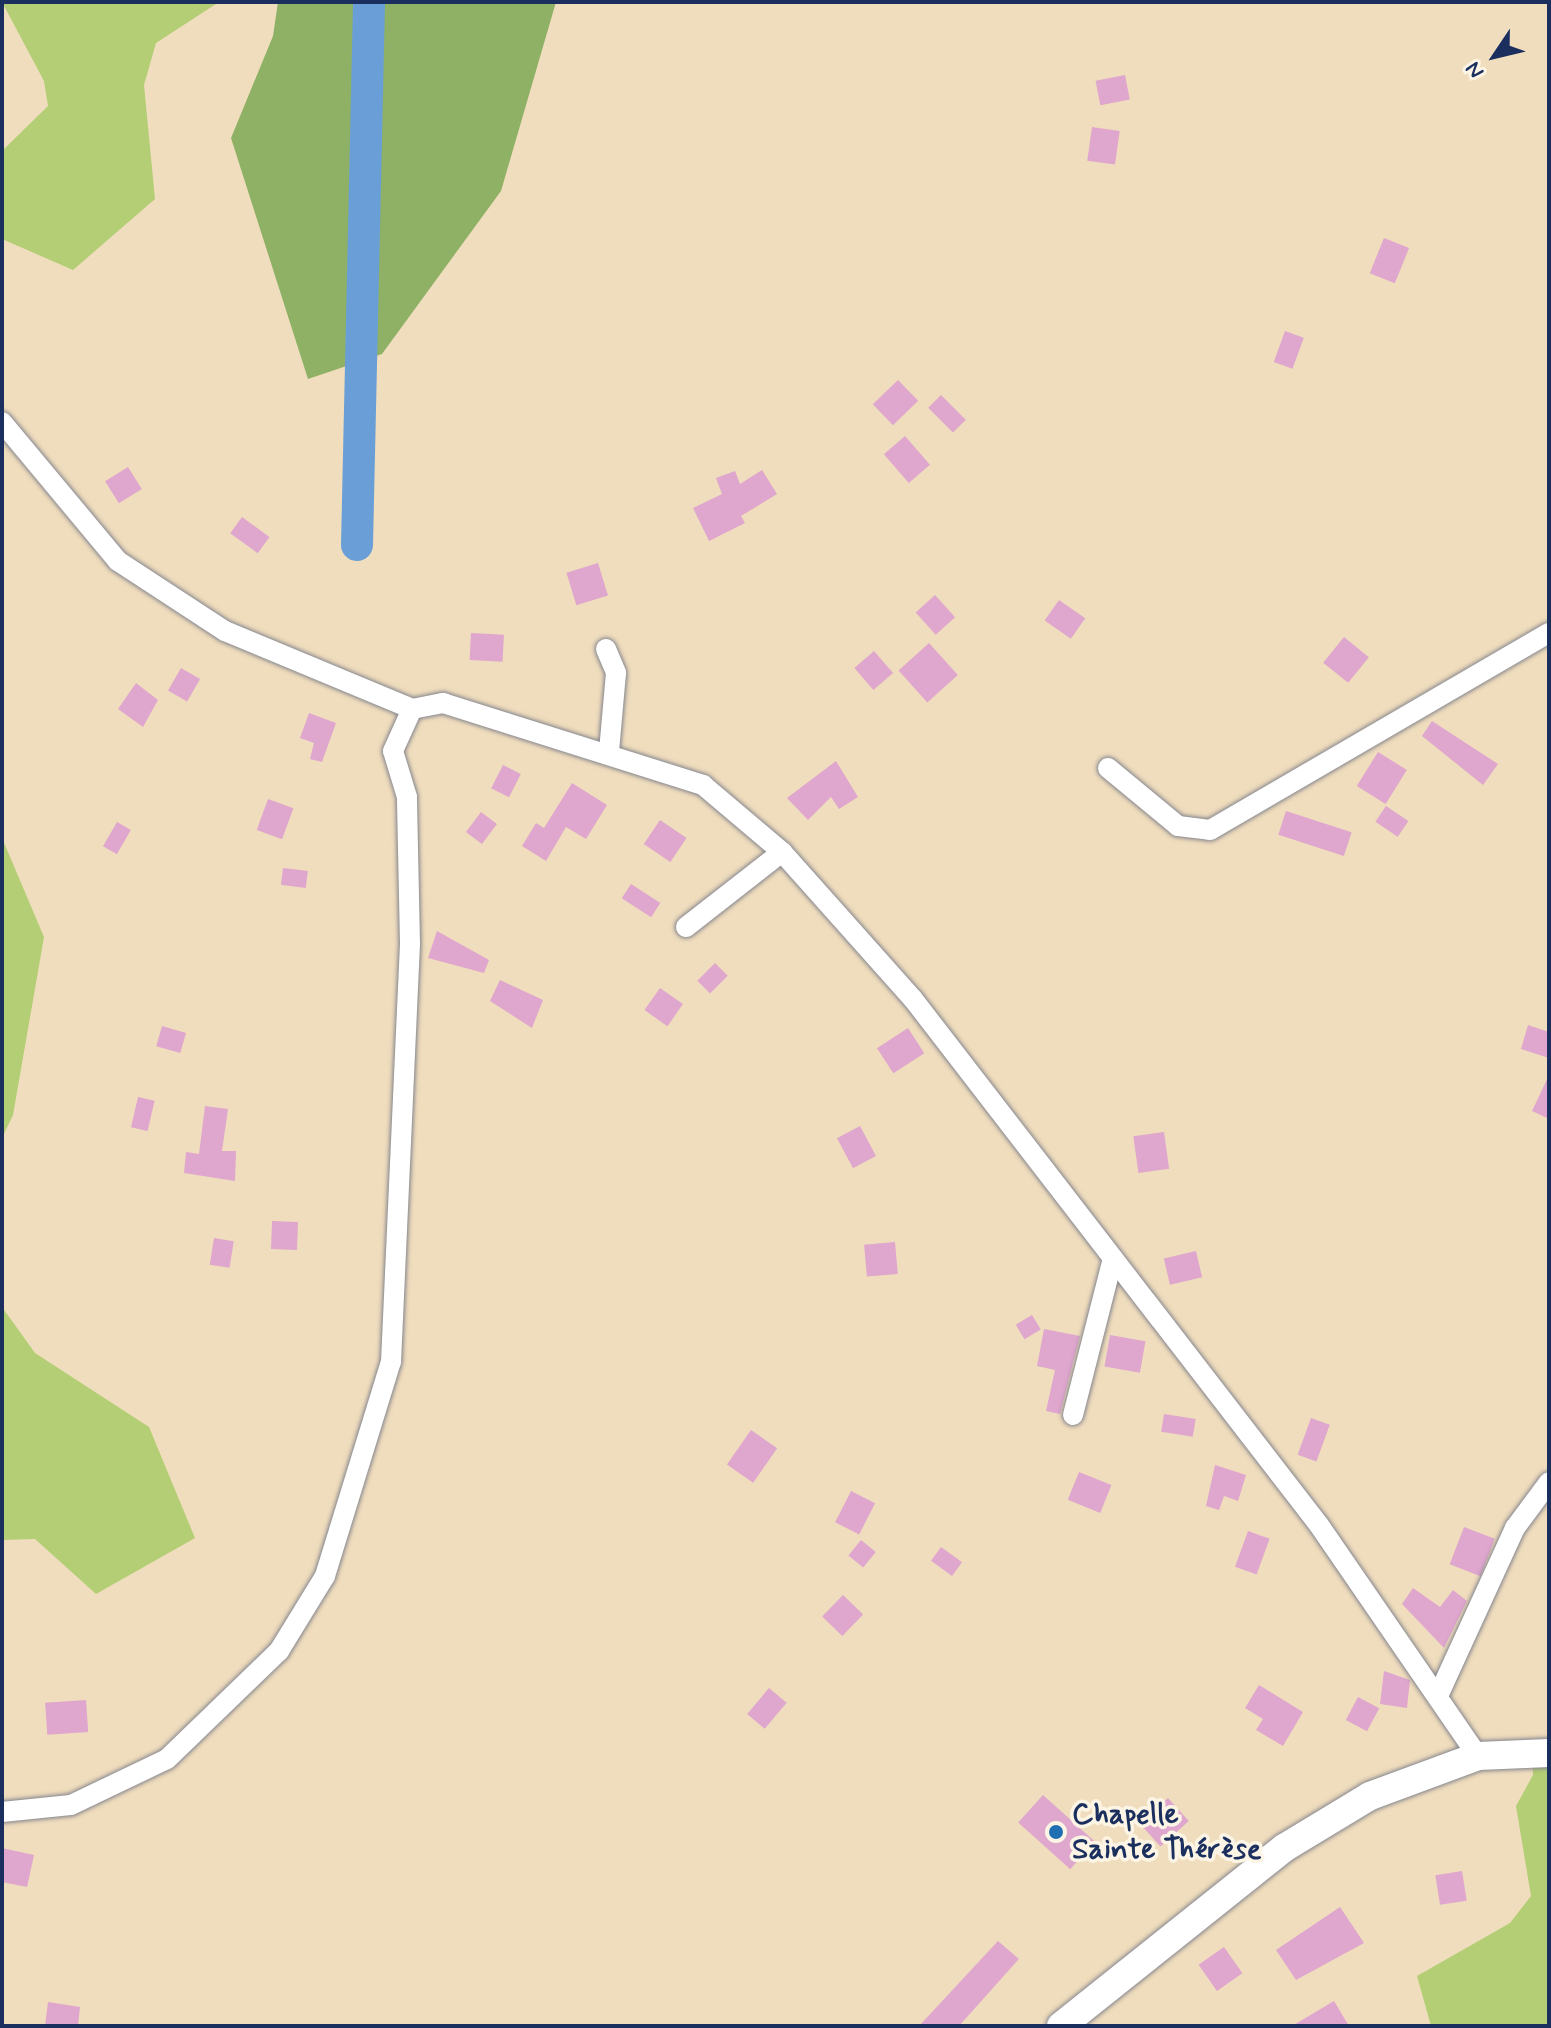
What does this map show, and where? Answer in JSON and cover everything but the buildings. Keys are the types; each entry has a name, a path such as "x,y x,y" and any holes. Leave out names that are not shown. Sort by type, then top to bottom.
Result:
{"main road":[{"path":"1061,2026 1295,1841 1370,1796 1478,1756 1549,1753"}],"street":[{"path":"2,422 118,561 154,590 253,644 412,709 443,703 609,752 703,785 782,852 913,999 1112,1262 1319,1525 1478,1756"},
{"path":"1108,768 1178,826 1210,830 1549,633"},
{"path":"606,649 616,673 609,752"},
{"path":"2,1812 71,1805 167,1759 279,1651 325,1576 392,1348 410,944 407,797 393,751 412,709"},
{"path":"686,927 782,852"},
{"path":"1073,1415 1112,1262"},
{"path":"1438,1696 1515,1528 1549,1482"}],"green space":[{"path":"2,2 219,2 156,43 144,85 155,199 73,270 2,239 2,151 48,106 44,81"},
{"path":"278,2 556,2 501,191 382,354 308,379 231,138 273,36"},
{"path":"2,838 44,937 13,1115 2,1138"},
{"path":"2,1307 35,1353 149,1427 195,1538 96,1594 35,1539 2,1540"},
{"path":"1532,1747 1549,1760 1549,2026 1431,2026 1417,1976 1510,1923 1531,1896 1516,1806 1533,1775"}],"waterway":[{"path":"357,545 369,2"}],"place":[{"name":"Chapelle Sainte Thérèse","path":"1056,1832"}]}
